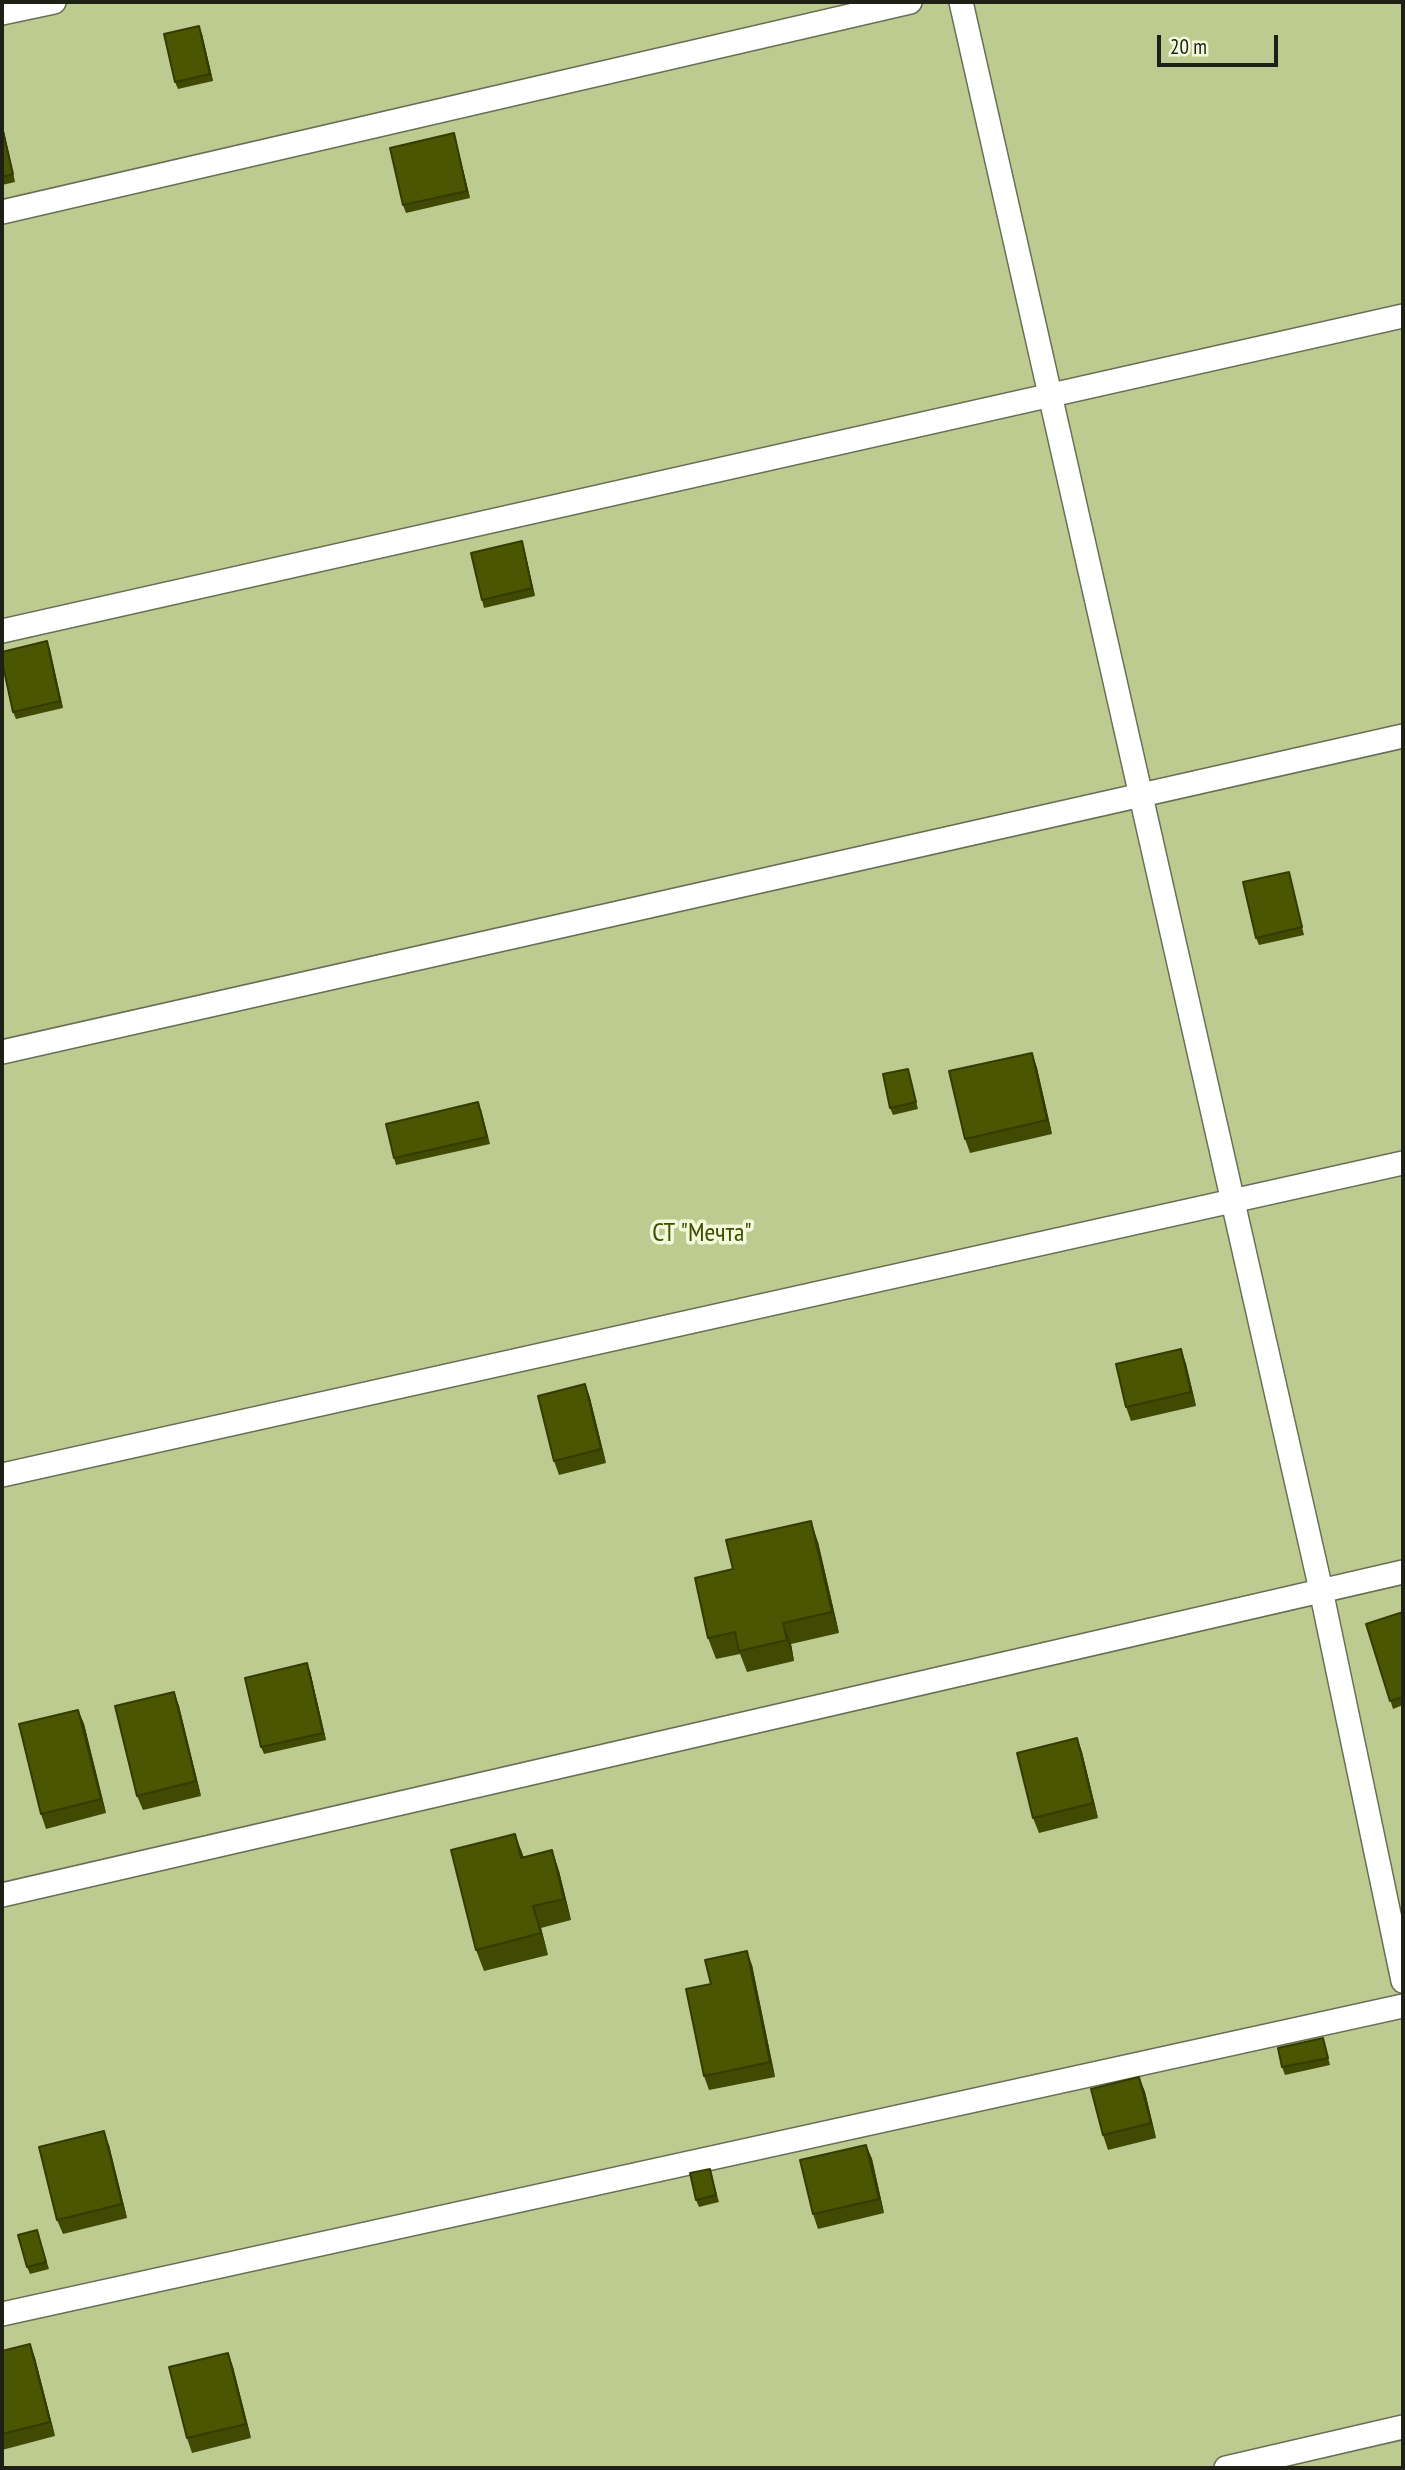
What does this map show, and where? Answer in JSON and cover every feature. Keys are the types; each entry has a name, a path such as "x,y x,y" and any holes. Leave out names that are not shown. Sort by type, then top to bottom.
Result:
{"lane":[{"path":"2,13 54,2"},
{"path":"2,212 910,2"},
{"path":"961,2 1321,1590 1403,1981"},
{"path":"2,631 1403,316"},
{"path":"2,1052 1403,736"},
{"path":"2,1475 1403,1163"},
{"path":"2,1895 1403,1572"},
{"path":"2,2314 1403,2006"},
{"path":"1226,2468 1403,2427"}],"green space":[{"name":"СТ \"Мечта\"","path":"2,2 1403,2 1403,2466 2,2468"}],"building":[{"path":"199,26 210,74 175,82 164,34"},
{"path":"2,127 13,174 2,177"},
{"path":"454,133 467,191 403,205 390,148"},
{"path":"522,541 532,588 482,600 471,553"},
{"path":"47,641 60,701 13,712 2,652"},
{"path":"1289,872 1302,927 1256,938 1243,882"},
{"path":"1032,1053 1047,1120 965,1139 949,1071"},
{"path":"908,1069 916,1102 890,1108 883,1074"},
{"path":"478,1102 487,1137 394,1158 386,1124"},
{"path":"1181,1349 1191,1392 1126,1407 1116,1364"},
{"path":"585,1384 601,1449 554,1461 538,1396"},
{"path":"811,1521 832,1612 783,1623 787,1640 739,1651 735,1632 708,1638 695,1578 733,1569 726,1540"},
{"path":"1403,1612 1403,1697 1390,1701 1366,1624"},
{"path":"307,1663 323,1733 261,1747 245,1678"},
{"path":"174,1692 196,1781 137,1796 115,1706"},
{"path":"78,1710 101,1799 41,1814 19,1724"},
{"path":"1077,1738 1093,1803 1033,1818 1017,1753"},
{"path":"515,1834 521,1858 552,1850 564,1899 533,1906 541,1933 476,1950 451,1850"},
{"path":"747,1951 770,2062 704,2076 686,1989 711,1984 705,1960"},
{"path":"1323,2038 1328,2058 1282,2067 1278,2048"},
{"path":"1139,2077 1151,2123 1103,2135 1091,2089"},
{"path":"104,2131 122,2204 57,2220 39,2147"},
{"path":"866,2145 879,2199 813,2214 800,2160"},
{"path":"710,2169 716,2195 696,2200 690,2173"},
{"path":"37,2230 46,2262 27,2267 18,2235"},
{"path":"30,2344 50,2422 2,2434 2,2351"},
{"path":"228,2353 246,2424 187,2438 169,2367"}]}
